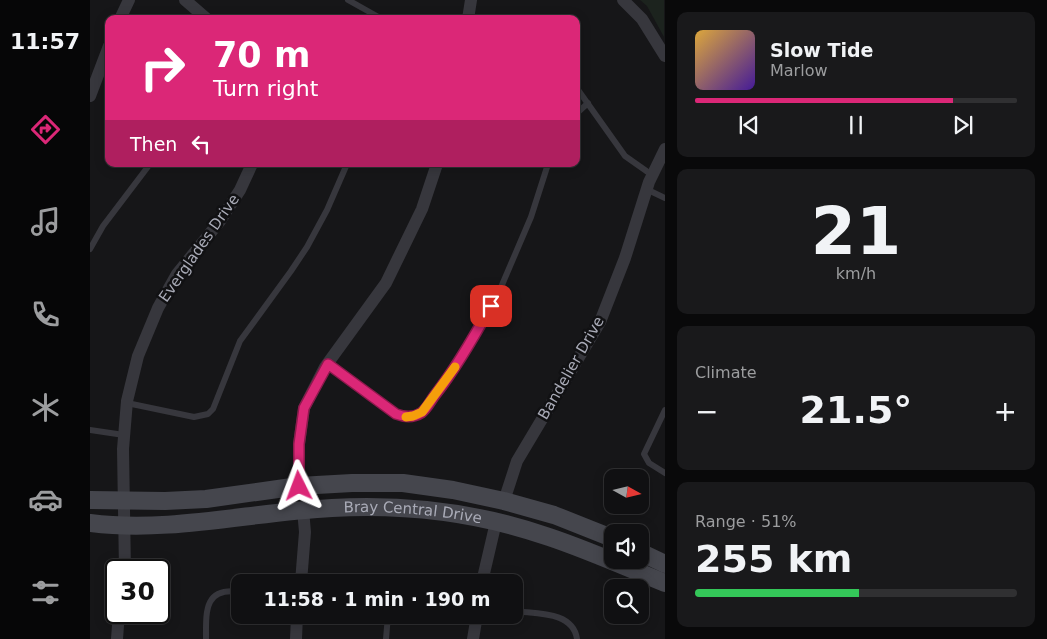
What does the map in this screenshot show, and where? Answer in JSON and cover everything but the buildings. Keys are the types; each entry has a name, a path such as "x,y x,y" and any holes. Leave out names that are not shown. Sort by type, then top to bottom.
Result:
{"street":[{"path":"122,15 129,0"},
{"path":"185,0 202,15"},
{"path":"469,15 471,0"},
{"path":"623,0 642,19 664,56"},
{"path":"90,96 105,59"},
{"name":"Bandelier Drive","path":"504,501 517,460 600,322 625,258 646,189 664,149"},
{"name":"Everglades Drive","path":"125,559 124,435 127,403 138,356 158,308 177,274 220,221 240,190 251,167"},
{"path":"299,486 299,444 304,408 328,364 386,283 422,209 436,167"},
{"name":"Bray Central Drive","path":"90,500 165,502 206,499 299,486 352,483 403,484 453,490 504,501 554,515 604,535"},
{"name":"Bray Central Drive","path":"90,523 125,526 171,525 303,510 356,507 402,508 448,513 496,522 547,536 598,555 664,584"},
{"path":"302,574 305,532 303,510"},
{"path":"484,574 496,522"},
{"path":"649,556 664,564"},
{"path":"117,639 118,624"},
{"path":"296,639 297,624"},
{"path":"473,639 476,624"}],"lane":[{"path":"348,0 375,15"},
{"path":"580,92 625,156 652,175"},
{"path":"580,110 588,103"},
{"path":"90,249 103,226 148,167"},
{"path":"127,403 194,417 208,414 213,410 240,341 307,247 327,210 346,167"},
{"path":"328,364 396,414 404,417 422,412 466,351 499,292 531,217 547,167"},
{"path":"646,189 664,198"},
{"path":"664,410 644,454 649,462 664,473"},
{"path":"90,430 124,435"},
{"path":"206,639 206,616 210,601 221,592 231,590"},
{"path":"523,612 562,618 574,629 577,639"},
{"path":"386,639 387,624"}],"shaded area":[{"path":"640,0 664,0 664,37 647,6"}],"slow traffic":[{"path":"406,417 422,412 455,367"}],"route":[{"path":"299,486 299,444 304,408 328,364 396,414 404,417 413,416 422,412 441,388 466,351 491,306"}]}
